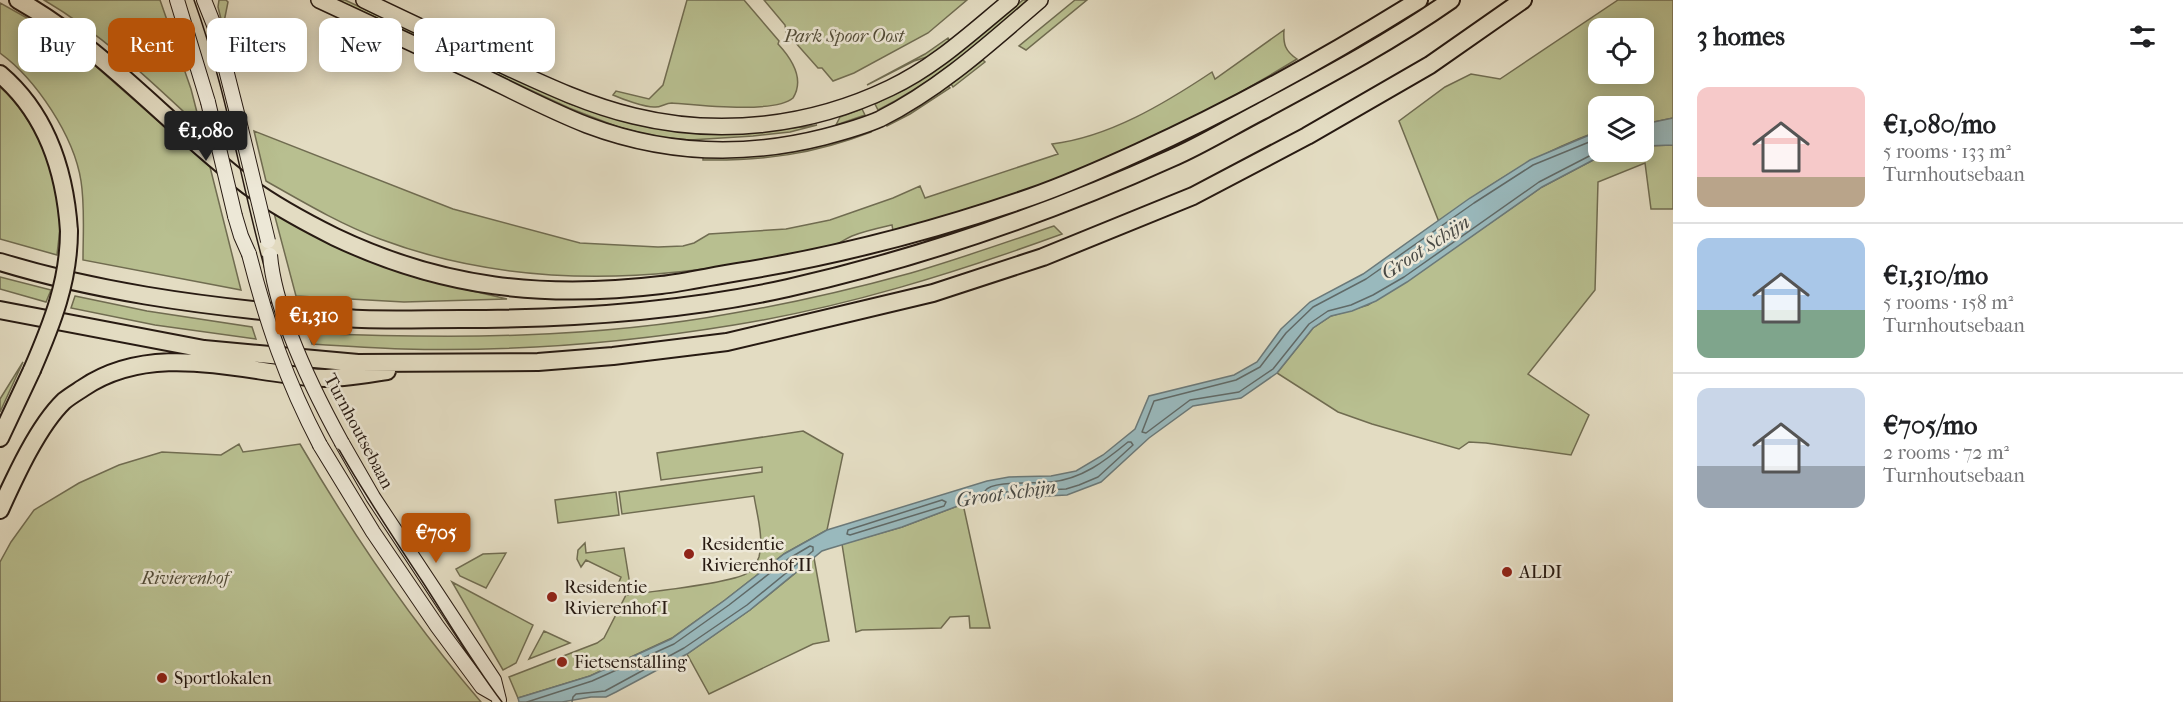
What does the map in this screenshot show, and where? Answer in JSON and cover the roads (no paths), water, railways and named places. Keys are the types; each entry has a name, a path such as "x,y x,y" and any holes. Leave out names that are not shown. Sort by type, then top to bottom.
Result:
{"highway":[{"path":"18,0 54,22 104,60 191,139 249,186 303,221 352,245 436,275 498,287 552,291 587,291 663,285 798,262 959,220 1033,196 1096,171 1210,120 1360,37 1419,0"},
{"path":"1360,37 1404,0"},
{"path":"0,262 113,289 208,306 360,319 537,319 684,306 747,296 879,266 944,247 1028,217 1174,157 1288,97 1418,23 1451,0"},
{"path":"0,309 204,348 358,363 538,362 613,356 727,342 933,293 1043,257 1193,196 1307,136 1430,65 1523,0"},
{"path":"0,74 32,108 51,142 64,184 69,231 69,256 61,298 32,370 0,438"},
{"path":"0,510 29,451 46,423 65,400 100,376 131,365 194,361 312,378 346,377 453,363"}],"main road":[{"name":"Turnhoutsebaan","path":"177,0 208,102 241,236 249,254 278,353 301,408 320,445 373,532 482,687 498,698"},
{"name":"Turnhoutsebaan","path":"204,0 211,18"},
{"path":"214,0 215,18"},
{"path":"319,0 586,124 648,142 676,148 705,150 755,149 791,144 843,132 878,120 925,93 978,53 1040,0"},
{"path":"364,0 571,96 636,117 726,128 764,125 832,112 892,88 922,70 1011,0"},
{"name":"Turnhoutsebaan","path":"227,72 268,240 273,278 317,396 373,497 494,680 498,698"}],"water":[{"path":"1673,118 1673,145 1654,146 1654,122"},
{"name":"Groot Schijn","path":"1588,136 1589,162 1542,187 1407,282 1376,301 1352,311 1331,316 1313,328 1277,373 1241,398 1193,406 1149,438 1101,482 1067,495 983,499 822,551 750,610 687,654 606,697 562,702 519,702 518,698 590,676 671,639 784,554 827,530 987,481 1009,477 1051,476 1076,471 1103,455 1135,429 1149,396 1234,375 1257,362 1281,329 1310,302 1363,274 1470,198 1530,160"}],"tram line":[{"path":"194,0 219,79 268,280 293,355 324,423 361,487 502,702"}],"place":[{"name":"Residentie Rivierenhof II","path":"689,554"},
{"name":"ALDI","path":"1507,572"},
{"name":"Residentie Rivierenhof I","path":"552,597"},
{"name":"Fietsenstalling","path":"562,662"},
{"name":"Sportlokalen","path":"162,678"}],"park label":[{"name":"Park Spoor Oost","path":"844,36"},
{"name":"Rivierenhof","path":"185,578"}]}
